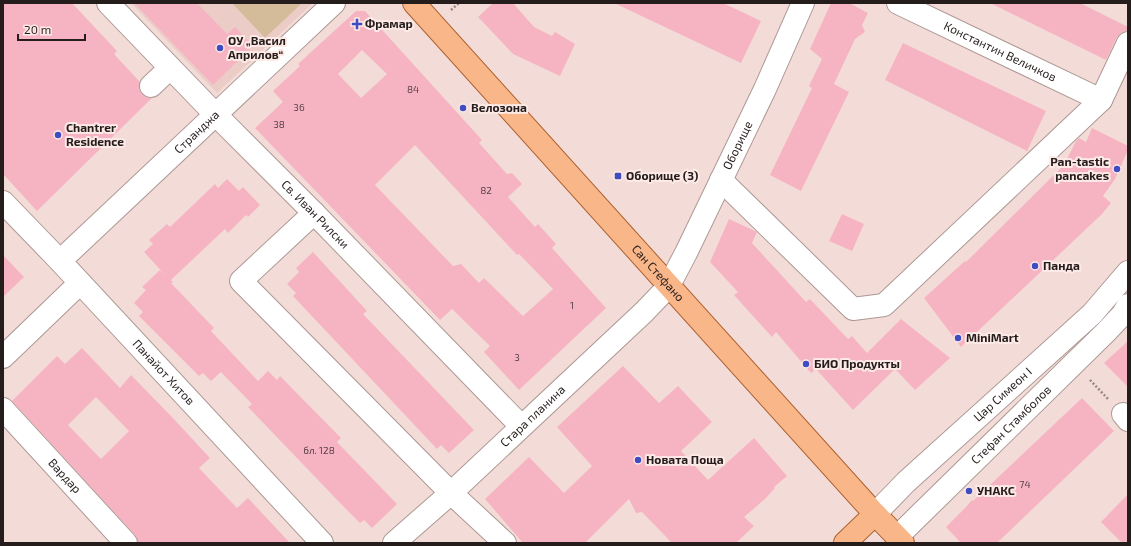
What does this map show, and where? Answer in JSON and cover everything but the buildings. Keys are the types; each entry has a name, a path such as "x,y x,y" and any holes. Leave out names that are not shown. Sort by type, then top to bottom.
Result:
{"main road":[{"name":"Сан Стефано","path":"414,3 668,287 875,514 897,541"},
{"path":"844,543 875,514"}],"street":[{"name":"Св. Иван Рилски","path":"108,3 520,426"},
{"name":"Странджа","path":"60,261 334,3"},
{"name":"Оборище","path":"668,287 765,89 803,3"},
{"name":"Константин Величков","path":"898,3 1101,100"},
{"path":"721,180 853,309 884,305 1101,100 1128,43"},
{"path":"150,86 170,68"},
{"name":"Панайот Хитов","path":"3,202 60,261 322,543"},
{"path":"314,213 242,281 451,492 505,543"},
{"name":"Цар Симеон I","path":"875,514 906,482 1092,314 1128,272"},
{"path":"3,358 80,283"},
{"name":"Стара планина","path":"394,543 451,492 520,426 644,312 668,287"},
{"name":"Стефан Стамболов","path":"897,541 1123,314 1128,305"},
{"name":"Вардар","path":"3,409 126,543"}],"path":[{"path":"1074,363 1125,417"}],"shaded area":[{"name":"ОУ „Васил Априлов“","path":"131,3 313,3 217,93"},
{"path":"232,3 302,3 265,38"}],"place":[{"name":"Фрамар","path":"357,24"},
{"name":"ОУ „Васил Априлов“","path":"220,48"},
{"name":"Велозона","path":"463,108"},
{"name":"Chantrer Residence","path":"58,135"},
{"name":"Pan-tastic pancakes","path":"1117,169"},
{"name":"Оборище (3)","path":"618,176"},
{"name":"Панда","path":"1035,266"},
{"name":"MiniMart","path":"958,338"},
{"name":"БИО Продукты","path":"806,364"},
{"name":"Новата Поща","path":"638,460"},
{"name":"УНАКС","path":"969,491"}]}
